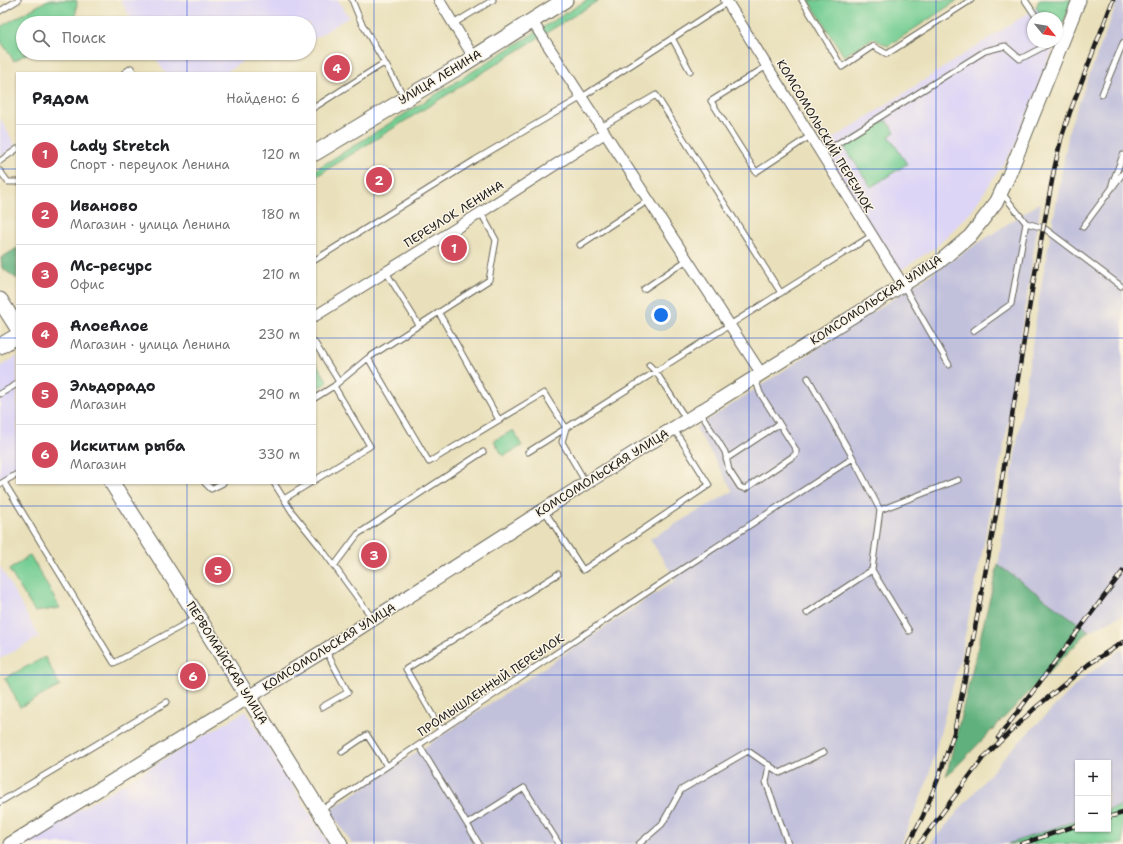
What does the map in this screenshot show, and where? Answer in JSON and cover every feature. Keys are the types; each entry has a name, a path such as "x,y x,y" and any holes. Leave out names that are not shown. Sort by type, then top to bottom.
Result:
{"main road":[{"name":"УЛИЦА ЛЕНИНА","path":"316,152 474,58 532,21 558,2"},
{"path":"0,300 16,325"},
{"path":"0,346 16,337"},
{"name":"ПЕРВОМАЙСКАЯ УЛИЦА","path":"113,484 340,844"}],"street":[{"path":"439,0 474,58"},
{"name":"КОМСОМОЛЬСКАЯ УЛИЦА","path":"10,844 326,650 586,483 938,263 970,236 997,201 1009,175 1079,0"},
{"name":"КОМСОМОЛЬСКИЙ ПЕРЕУЛОК","path":"727,1 902,285"},
{"path":"532,21 730,325 758,375"},
{"name":"ПЕРЕУЛОК ЛЕНИНА","path":"316,315 481,213 603,130"}],"lane":[{"path":"0,11 18,0"},
{"path":"352,0 361,22 405,99"},
{"path":"453,24 493,0"},
{"path":"802,0 842,67 872,46 887,54 971,0"},
{"path":"1024,0 1033,12"},
{"path":"1029,7 1031,0"},
{"path":"316,259 469,164 582,97 727,1"},
{"path":"672,38 690,71"},
{"path":"1102,94 1123,43"},
{"path":"821,154 985,51 1005,46 1020,59 1040,48"},
{"path":"1052,48 1055,61"},
{"path":"316,106 384,63"},
{"path":"767,66 711,101 756,172 810,136"},
{"path":"125,72 131,68 133,72"},
{"path":"603,130 656,95 781,293"},
{"path":"0,161 16,150"},
{"path":"1108,192 1123,155"},
{"path":"0,170 8,182 16,182"},
{"path":"1083,227 1123,173"},
{"path":"1001,192 1026,223 1044,228 1121,286"},
{"path":"580,245 649,200"},
{"path":"316,397 334,386 368,358 489,280 496,240 481,213"},
{"path":"973,331 1011,304 1026,223"},
{"path":"528,452 871,236"},
{"path":"644,289 688,260"},
{"path":"386,272 419,325"},
{"path":"902,285 949,366"},
{"path":"439,312 499,420"},
{"path":"316,345 339,382"},
{"path":"368,358 429,462 544,393 566,428 562,442 586,483"},
{"path":"649,365 656,372 686,420"},
{"path":"700,412 725,452 729,470 740,487 745,489 796,454 796,450 760,393 758,375"},
{"path":"808,378 854,458 880,510 872,570 908,631"},
{"path":"0,394 16,385"},
{"path":"316,479 370,446 334,386"},
{"path":"726,459 779,424"},
{"path":"544,510 582,570 709,485 674,428"},
{"path":"334,566 358,534 483,452"},
{"name":"ПРОМЫШЛЕННЫЙ ПЕРЕУЛОК","path":"320,811 673,575 854,458"},
{"path":"16,475 2,483 114,663 198,617"},
{"path":"880,510 958,480"},
{"path":"206,484 211,489 221,484"},
{"path":"275,484 292,512 373,619"},
{"path":"284,499 308,484"},
{"path":"807,613 872,570"},
{"path":"441,730 406,669 558,574"},
{"path":"322,707 348,692 326,650"},
{"path":"0,802 166,702"},
{"path":"342,752 367,735 387,766"},
{"path":"419,745 479,844"},
{"path":"639,844 662,824 681,790 748,751 780,773 824,752"},
{"path":"769,765 766,782 788,844"},
{"path":"467,824 524,788 559,844"}],"shaded area":[{"path":"120,0 338,0 349,17 316,38 316,16 130,16"},
{"path":"1048,0 1073,0 1063,25 1063,12 1029,12"},
{"path":"1118,0 1123,0 1123,615 1089,631 998,565 1040,293 1070,126"},
{"path":"1027,14 1027,48 1054,48 1014,148 970,213 936,247 896,273 819,148"},
{"path":"157,60 245,60 226,72 164,72"},
{"path":"0,118 16,147 0,157"},
{"path":"1041,202 1007,430 961,655 927,782 901,844 352,844 330,810 676,580 650,539 733,491 696,428"},
{"path":"16,357 16,470 0,480 0,367"},
{"path":"0,566 39,637 0,659"},
{"path":"1123,648 1123,805 1111,809 1111,760 1075,760 1075,821 1008,844 930,844 1008,753 1079,682"},
{"path":"246,711 329,844 21,844"}],"green space":[{"path":"48,0 76,0 77,2 76,16 20,16"},
{"path":"587,0 599,0 316,176 316,169"},
{"path":"809,0 958,0 888,46 873,38 844,56"},
{"path":"1039,0 1073,0 1063,24 1063,12 1039,12 1036,8"},
{"path":"16,18 16,60 14,61 0,40 0,27"},
{"path":"886,120 895,132 889,136 907,164 871,187 843,145"},
{"path":"16,249 16,278 2,268 1,258"},
{"path":"316,363 328,382 316,389"},
{"path":"513,430 522,446 503,456 494,441"},
{"path":"30,555 60,608 35,612 9,570"},
{"path":"998,565 1089,631 946,777"},
{"path":"45,657 60,686 20,707 5,678"},
{"path":"1123,805 1123,844 1008,844 1075,821 1075,832 1111,832 1111,809"}],"railway":[{"path":"908,844 923,816 954,733 998,504 1033,284 1054,170 1061,139 1070,112 1113,0"},
{"path":"998,738 1123,571"},
{"path":"919,844 983,758 1034,709 1089,664 1123,642"},
{"path":"1111,816 1123,813"},
{"path":"1021,844 1075,826"}],"place":[{"name":"АлоеАлое","path":"337,68"},
{"name":"Иваново","path":"379,180"},
{"name":"Lady Stretch","path":"454,248"},
{"name":"Мс-ресурс","path":"374,555"},
{"name":"Эльдорадо","path":"218,570"},
{"name":"Искитим рыба","path":"193,676"}]}
